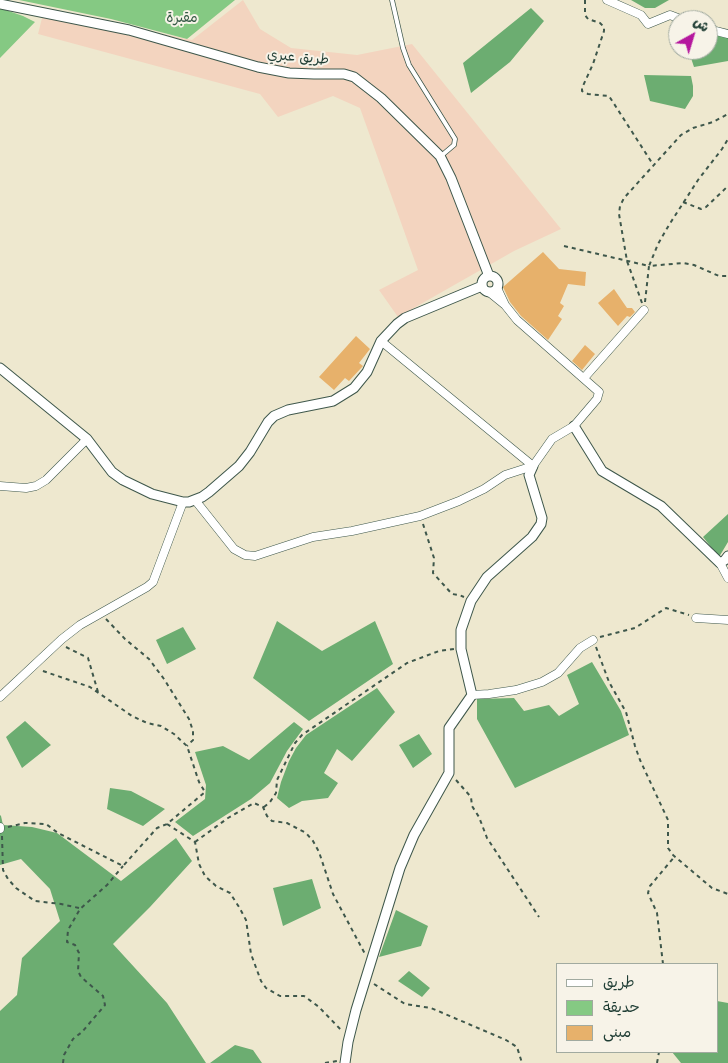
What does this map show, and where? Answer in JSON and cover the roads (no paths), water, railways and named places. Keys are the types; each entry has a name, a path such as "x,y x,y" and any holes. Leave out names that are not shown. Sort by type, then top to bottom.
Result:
{"street":[{"path":"607,0 641,15 648,24 668,16"},
{"name":"طريق عبري","path":"0,4 129,30 258,67 289,72 349,74 381,98 440,156 451,178 490,276 496,279 490,289"},
{"path":"345,1062 349,1038 389,901 406,853 449,773 449,728 472,694 461,649 461,630 471,601 486,577 538,530 542,518 529,475 533,466 552,440 574,426 599,395 598,389 524,327 490,289 484,279 490,276"},
{"path":"0,368 87,439 112,472 123,480 152,494 183,502 194,500 209,492 239,466 274,416 288,410 333,401 354,388 367,372 381,342 405,318 490,289"},
{"path":"584,378 644,310"},
{"path":"381,342 533,466"},
{"path":"574,426 602,471 661,506 720,564 728,578"},
{"path":"0,486 26,488 36,486 46,480 87,439"},
{"path":"194,500 234,549 245,555 260,555 312,537 352,531 420,516 484,489 505,475 533,466"},
{"path":"0,697 80,625 153,582 183,502"},
{"path":"720,564 728,556"},
{"path":"696,618 728,620"},
{"path":"472,694 489,694 516,690 542,682 558,673 580,648 593,640"}],"lane":[{"path":"392,0 403,48 409,65 455,139 454,145 440,156"}],"park label":[{"name":"مقبرة","path":"182,18"}]}
